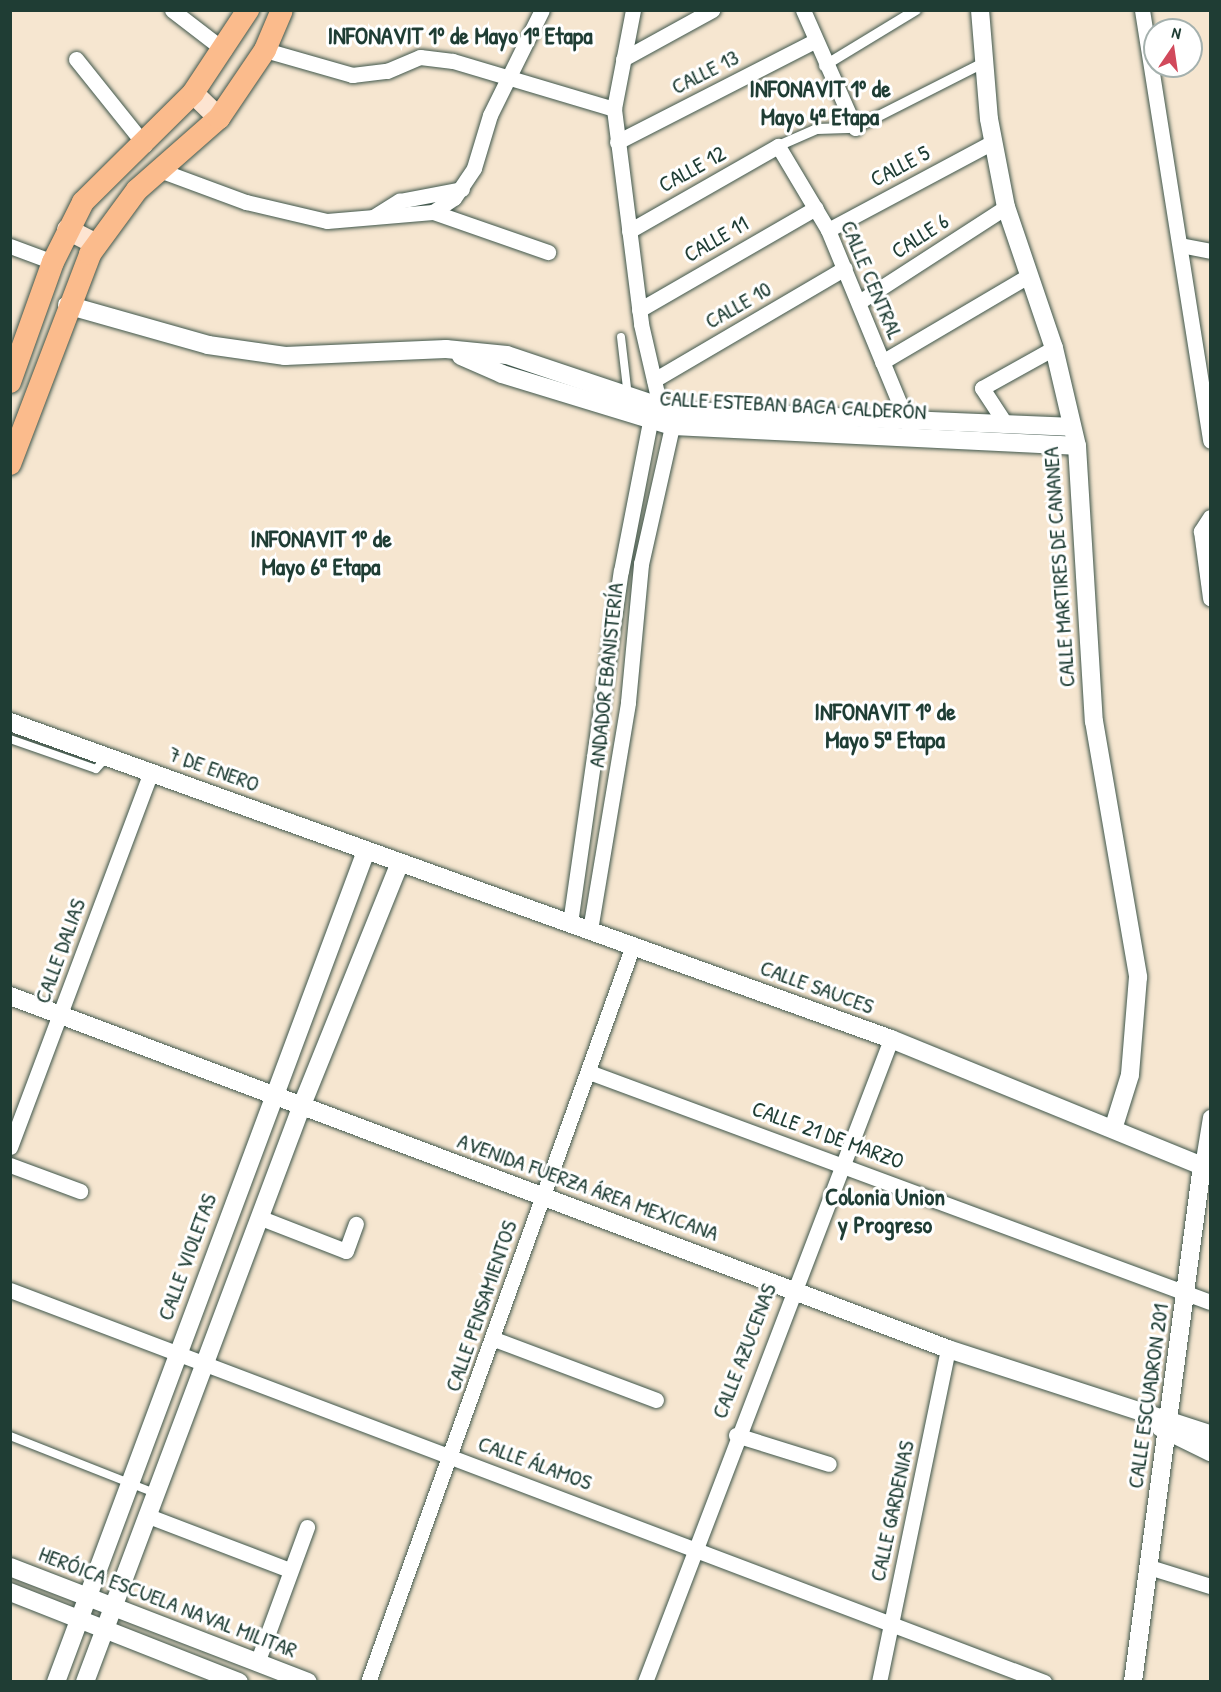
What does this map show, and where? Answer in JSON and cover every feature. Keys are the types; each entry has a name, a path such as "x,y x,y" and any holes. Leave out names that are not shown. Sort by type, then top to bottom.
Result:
{"main road":[{"path":"10,382 67,229 99,185 145,145 193,93 224,50 248,10"},
{"path":"10,464 67,305 96,244 137,190 162,171 219,118 266,50 282,10"},
{"path":"193,93 219,118"},
{"path":"67,229 96,244"}],"street":[{"path":"172,10 224,50"},
{"path":"433,212 462,189 542,10"},
{"name":"ANDADOR EBANISTERÍA","path":"590,930 624,734 641,564 661,420 639,310 614,109 633,10"},
{"path":"623,58 712,10"},
{"path":"803,10 824,66 855,128"},
{"path":"824,66 916,10"},
{"name":"CALLE MARTIRES DE CANANEA","path":"980,10 983,63 993,142 1006,207 1054,348 1077,446 1094,721 1138,977 1130,1075 1114,1126"},
{"path":"1142,10 1210,441"},
{"name":"CALLE 13","path":"617,142 814,41"},
{"path":"266,50 352,75 387,71 420,57 510,78 614,109"},
{"path":"76,59 145,145"},
{"path":"778,146 817,129 855,128 983,63"},
{"name":"CALLE 5","path":"828,230 993,142"},
{"name":"CALLE CENTRAL","path":"778,146 828,230 912,436"},
{"name":"CALLE 12","path":"629,231 778,146"},
{"path":"162,171 246,202 327,221 369,220 433,212 548,252"},
{"path":"369,220 399,201 462,189"},
{"name":"CALLE 11","path":"639,310 816,207"},
{"name":"CALLE 6","path":"859,302 1006,207"},
{"path":"1180,245 1210,251"},
{"path":"10,246 53,262"},
{"name":"CALLE 10","path":"654,380 845,268"},
{"path":"882,363 1028,276"},
{"name":"CALLE ESTEBAN BACA CALDERÓN","path":"67,305 208,345 285,356 446,349 502,374 625,405 661,420 904,418 1072,427"},
{"path":"1005,423 982,388 1054,348"},
{"name":"ANDADOR EBANISTERÍA","path":"570,923 621,571 661,420"},
{"name":"CALLE ESTEBAN BACA CALDERÓN","path":"752,420 912,436 1077,446"},
{"path":"1210,517 1201,531 1210,598"},
{"name":"7 DE ENERO","path":"14,730 151,772 399,865"},
{"name":"CALLE DALIAS","path":"10,1147 151,772"},
{"name":"CALLE VIOLETAS","path":"56,1682 131,1484 176,1355 366,851"},
{"path":"85,1682 104,1629 151,1517 302,1105 399,865"},
{"name":"CALLE SAUCES","path":"399,865 633,945 891,1039 1114,1126 1206,1169"},
{"name":"CALLE PENSAMIENTOS","path":"368,1682 494,1339 633,945"},
{"name":"AVENIDA FUERZA ÁREA MEXICANA","path":"10,996 543,1197 793,1288 948,1349 1151,1417 1210,1452"},
{"name":"CALLE AZUCENAS","path":"645,1682 694,1545 840,1163 891,1039"},
{"name":"CALLE 21 DE MARZO","path":"589,1072 840,1163 1210,1302"},
{"name":"CALLE ESCUADRON 201","path":"1133,1682 1186,1293 1206,1169 1210,1117"},
{"path":"10,1165 80,1191"},
{"path":"261,1218 346,1251 356,1224"},
{"name":"CALLE ÁLAMOS","path":"10,1290 176,1355 892,1620 1041,1681"},
{"path":"494,1339 656,1400"},
{"name":"CALLE GARDENIAS","path":"879,1682 948,1349"},
{"name":"AVENIDA FUERZA ÁREA MEXICANA","path":"1169,1427 1210,1434"},
{"path":"736,1435 830,1464"},
{"path":"151,1517 290,1570"},
{"path":"257,1663 307,1527"},
{"name":"HERÓICA ESCUELA NAVAL MILITAR","path":"10,1567 308,1682"},
{"path":"1149,1568 1210,1586"},
{"path":"10,1592 239,1682"}],"lane":[{"path":"621,337 625,405"},
{"path":"10,1436 159,1494"}],"district":[{"name":"INFONAVIT 1º de Mayo 1ª Etapa","path":"460,36"},
{"name":"INFONAVIT 1º de Mayo 4ª Etapa","path":"820,103"},
{"name":"INFONAVIT 1º de Mayo 6ª Etapa","path":"321,553"},
{"name":"INFONAVIT 1º de Mayo 5ª Etapa","path":"885,726"},
{"name":"Colonia Union y Progreso","path":"885,1211"}]}
